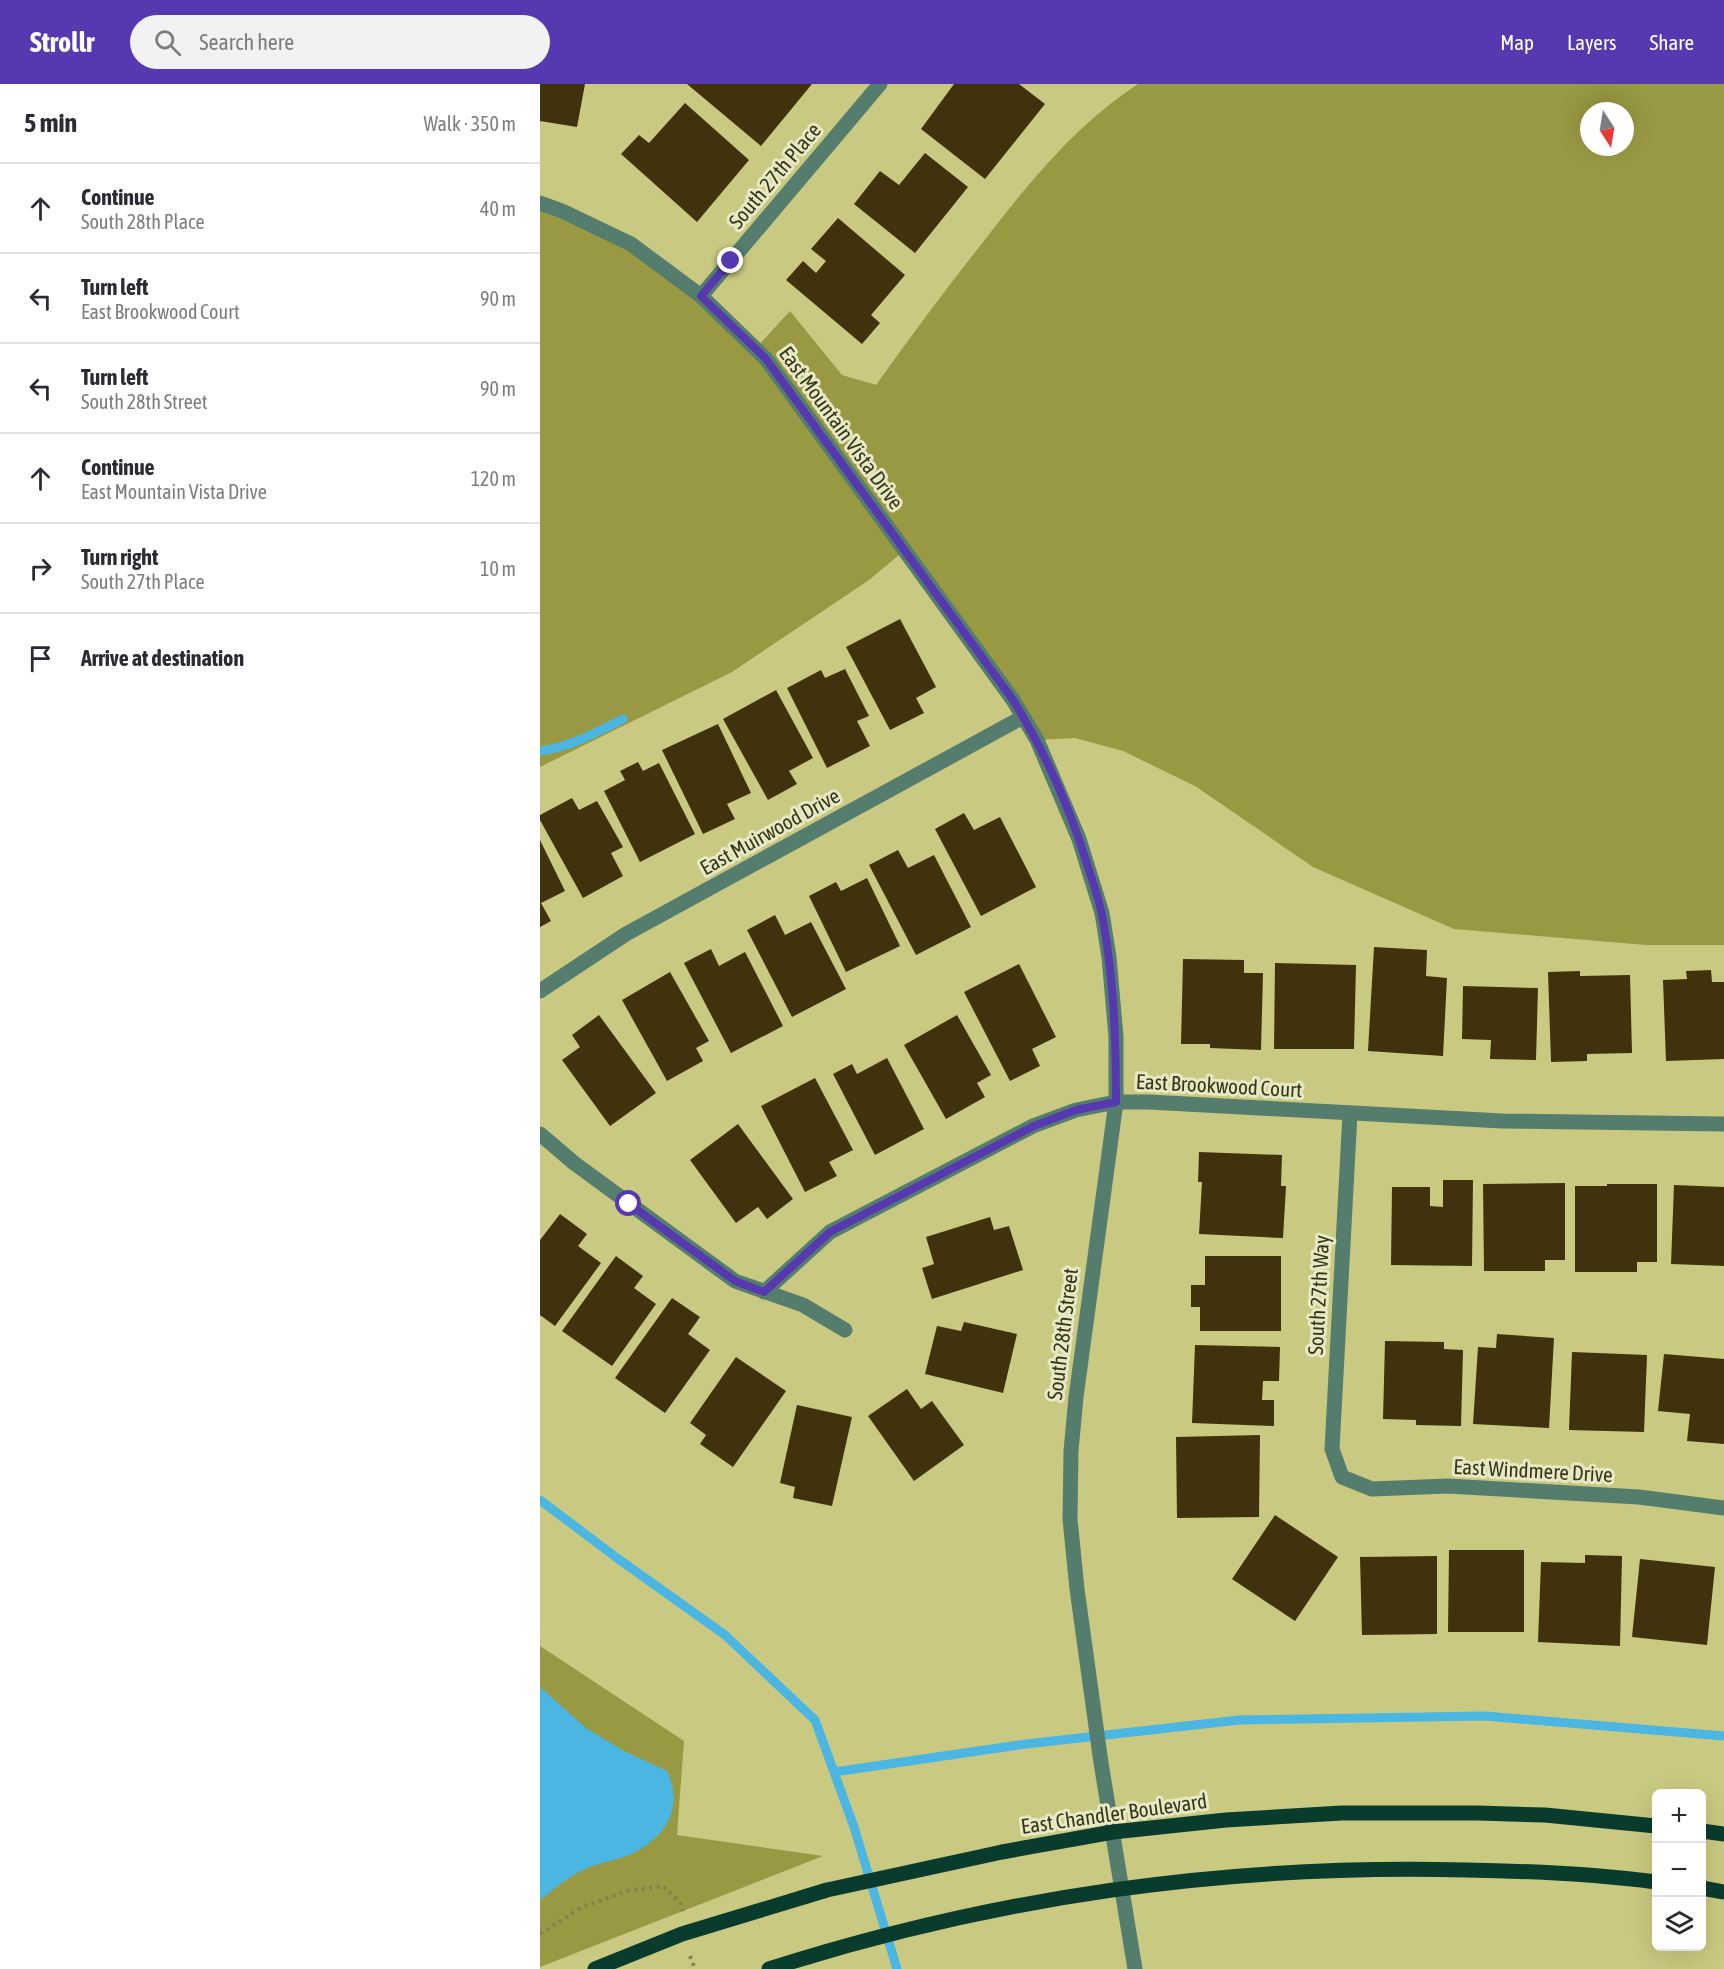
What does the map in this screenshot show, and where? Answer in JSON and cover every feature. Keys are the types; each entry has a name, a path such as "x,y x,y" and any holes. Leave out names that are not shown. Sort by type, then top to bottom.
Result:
{"main road":[{"name":"East Chandler Boulevard","path":"594,1969 682,1934 827,1890 1002,1852 1113,1832 1226,1820 1342,1813 1545,1815 1652,1826"},
{"path":"1706,1832 1724,1834"},
{"path":"769,1969 914,1928 1035,1901 1121,1887 1192,1879 1304,1871 1421,1869 1557,1874 1652,1882"},
{"path":"1706,1889 1724,1892"}],"street":[{"name":"South 27th Place","path":"701,296 880,84"},
{"name":"East Mountain Vista Drive","path":"540,203 631,244 701,296 766,359 993,672 1023,717"},
{"name":"East Muirwood Drive","path":"540,991 626,934 1023,717"},
{"name":"South 28th Street","path":"1023,717 1052,772 1079,839 1102,913 1109,957 1116,1037 1116,1102 1076,1397 1071,1451 1070,1519 1101,1763 1135,1969"},
{"name":"East Brookwood Court","path":"764,1292 830,1232 1034,1126 1076,1110 1116,1102 1502,1121 1724,1124"},
{"name":"South 27th Way","path":"1342,1477 1332,1449 1350,1114"},
{"path":"540,1134 574,1163 735,1281 803,1305 845,1330"},
{"name":"East Windmere Drive","path":"1342,1477 1372,1489 1448,1486 1639,1497 1724,1508"}],"path":[{"path":"540,1934 582,1907 627,1891 663,1886 681,1904 684,1915 676,1917"}],"shaded area":[{"path":"1138,84 1724,84 1724,945 1646,945 1454,929 1313,867 1195,786 1123,751 1075,738 1037,740 905,550 869,580 732,672 540,767 540,203 631,244 756,348 790,311 842,375 876,385 953,280 1033,179 1093,119"},
{"path":"540,1646 684,1741 677,1835 823,1856 540,1967"}],"water":[{"path":"540,1687 586,1728 624,1751 667,1771 674,1796 669,1819 655,1838 645,1846 628,1855 579,1872 540,1900"}],"building":[{"path":"540,84 585,84 577,127 540,121"},
{"path":"687,84 812,84 761,146"},
{"path":"954,84 1019,84 1045,104 985,179 921,129"},
{"path":"685,103 749,160 697,222 621,154 639,135 649,143"},
{"path":"925,153 968,187 915,253 854,204 880,171 899,185"},
{"path":"838,218 905,275 871,315 880,323 862,344 786,280 803,261 816,273 826,261 811,249"},
{"path":"900,619 936,687 916,698 924,713 890,730 846,647"},
{"path":"845,669 869,716 857,721 870,746 827,768 787,688 821,670 825,678"},
{"path":"776,690 813,758 789,771 797,784 768,800 723,719"},
{"path":"718,724 751,793 727,804 735,819 703,834 662,750"},
{"path":"638,762 643,771 659,763 695,834 640,862 604,791 625,780 620,771"},
{"path":"572,798 579,810 597,801 623,847 611,853 623,876 583,898 540,820 540,815"},
{"path":"964,813 974,830 1000,817 1036,887 981,916 935,829"},
{"path":"540,840 565,891 541,903 551,921 540,927"},
{"path":"898,850 908,868 934,855 971,927 916,955 869,865"},
{"path":"867,878 900,946 846,972 809,896 836,882 841,891"},
{"path":"775,915 785,935 811,922 846,989 792,1017 747,930"},
{"path":"1374,947 1427,950 1426,976 1447,978 1443,1056 1368,1051"},
{"path":"711,949 719,966 745,952 783,1026 731,1053 684,963"},
{"path":"1183,959 1244,960 1244,973 1263,973 1261,1050 1210,1048 1210,1044 1181,1044"},
{"path":"1275,963 1356,965 1354,1049 1274,1049"},
{"path":"1019,964 1056,1037 1032,1049 1040,1066 1010,1081 964,992"},
{"path":"1711,970 1712,982 1724,982 1724,1059 1666,1061 1663,980 1687,979 1686,971"},
{"path":"1580,971 1580,976 1630,975 1632,1053 1587,1054 1587,1061 1551,1062 1548,972"},
{"path":"670,972 709,1041 696,1048 703,1061 667,1081 622,1000"},
{"path":"1463,986 1538,988 1536,1060 1490,1059 1491,1040 1462,1039"},
{"path":"599,1015 656,1093 610,1126 562,1060 580,1047 572,1035"},
{"path":"957,1015 991,1075 977,1083 985,1097 946,1119 904,1045"},
{"path":"887,1058 924,1129 875,1155 833,1074 852,1064 857,1074"},
{"path":"815,1078 853,1150 829,1162 837,1176 805,1192 761,1106"},
{"path":"738,1124 793,1199 767,1219 758,1207 736,1223 690,1160"},
{"path":"1199,1152 1282,1155 1281,1186 1286,1186 1283,1238 1199,1234 1202,1182 1198,1182"},
{"path":"1443,1180 1473,1180 1472,1266 1391,1265 1392,1187 1430,1187 1430,1206 1443,1207"},
{"path":"1565,1183 1565,1260 1545,1260 1545,1271 1484,1271 1483,1184"},
{"path":"1607,1184 1657,1184 1657,1262 1637,1262 1637,1272 1575,1272 1575,1186 1607,1186"},
{"path":"1674,1185 1724,1187 1724,1266 1671,1264"},
{"path":"560,1214 587,1234 578,1246 601,1263 555,1326 540,1315 540,1240"},
{"path":"990,1217 994,1230 1009,1226 1023,1270 932,1299 922,1268 934,1264 926,1237"},
{"path":"616,1256 643,1276 634,1288 656,1304 612,1366 562,1331"},
{"path":"1205,1256 1281,1256 1281,1331 1200,1331 1200,1307 1191,1307 1191,1285 1205,1285"},
{"path":"672,1298 700,1317 688,1334 710,1350 665,1413 615,1378"},
{"path":"964,1322 1017,1334 1003,1393 925,1374 937,1326 961,1331"},
{"path":"1497,1334 1554,1338 1549,1428 1473,1424 1478,1347 1496,1348"},
{"path":"1385,1341 1444,1342 1444,1349 1463,1350 1461,1426 1416,1425 1416,1420 1383,1419"},
{"path":"1195,1345 1280,1347 1279,1381 1263,1381 1262,1400 1274,1400 1274,1426 1192,1423"},
{"path":"1572,1352 1647,1355 1644,1432 1569,1430"},
{"path":"1664,1354 1724,1359 1724,1444 1687,1441 1690,1414 1658,1411"},
{"path":"736,1357 786,1391 733,1467 700,1444 706,1435 690,1423"},
{"path":"907,1389 921,1409 932,1401 964,1445 914,1481 868,1416"},
{"path":"797,1405 852,1417 832,1506 793,1498 795,1487 780,1483"},
{"path":"1260,1435 1259,1517 1177,1518 1176,1437"},
{"path":"1275,1515 1338,1557 1295,1621 1232,1579"},
{"path":"1449,1550 1524,1550 1524,1632 1448,1632"},
{"path":"1585,1555 1622,1556 1620,1646 1538,1642 1541,1562 1585,1563"},
{"path":"1437,1556 1437,1634 1362,1635 1360,1557"},
{"path":"1640,1559 1715,1567 1707,1645 1632,1637"}],"waterway":[{"path":"540,751 573,743 623,719"},
{"path":"540,1500 725,1635 815,1720 854,1827 897,1969"},
{"path":"834,1772 1026,1744 1239,1720 1485,1716 1724,1736"}],"route":[{"path":"629,1204 735,1281 764,1292 830,1232 1034,1126 1076,1110 1116,1102 1116,1037 1109,957 1102,913 1079,839 1052,772 1037,740 1013,700 828,442 766,359 701,296 731,261"}]}
